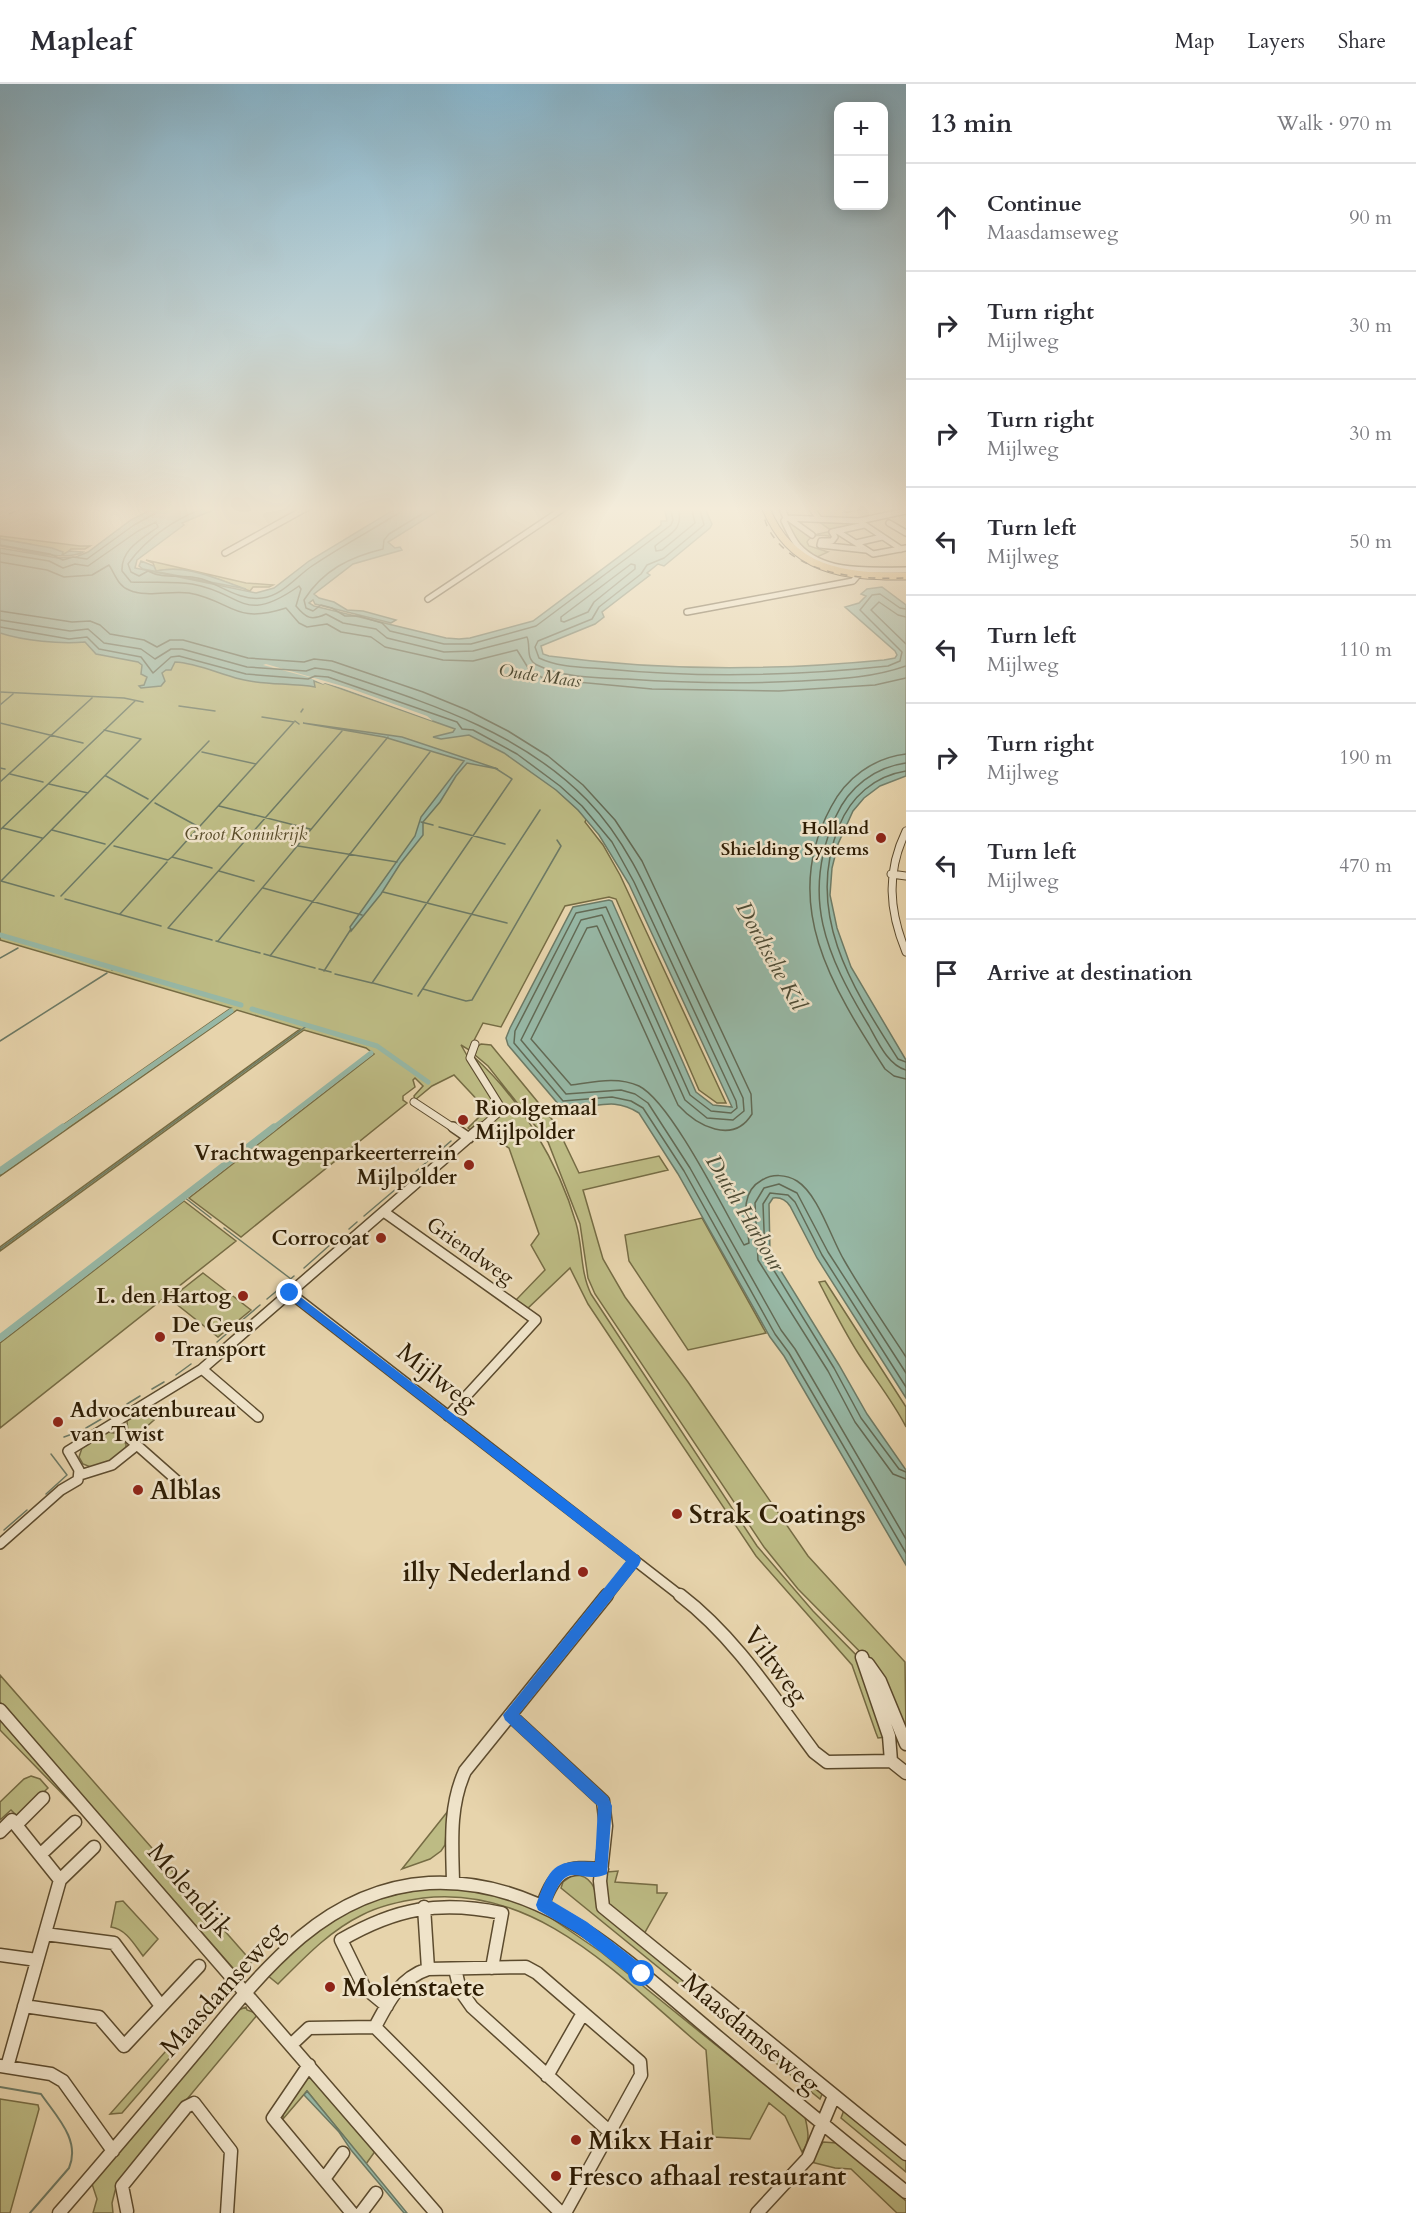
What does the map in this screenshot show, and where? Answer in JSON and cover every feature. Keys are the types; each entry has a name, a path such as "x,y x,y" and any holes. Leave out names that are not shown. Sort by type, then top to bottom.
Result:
{"street":[{"path":"687,612 723,605"},
{"path":"906,831 898,846 891,874 891,902 895,922 906,952"},
{"path":"891,874 906,876"},
{"path":"895,922 906,922"},
{"path":"80,1475 68,1451 202,1369 497,1114 500,1106 470,1058 475,1044"},
{"path":"414,1102 469,1138"},
{"name":"Griendweg","path":"384,1212 536,1320 448,1416"},
{"name":"Mijlweg","path":"290,1293 635,1560"},
{"path":"202,1369 258,1417"},
{"path":"113,1424 182,1485"},
{"path":"0,1544 61,1490 78,1480 80,1475 112,1465 137,1445"},
{"path":"453,1881 454,1803 460,1780 635,1560"},
{"name":"Viltweg","path":"635,1560 701,1611 720,1629 814,1752 822,1759 839,1762 891,1761"},
{"path":"906,1744 880,1681 862,1657 889,1736 891,1761 906,1773"},
{"name":"Molendijk","path":"0,1710 435,2209 435,2213"},
{"path":"510,1715 603,1802 605,1820 599,1893 603,1907 906,2154"},
{"path":"15,1825 43,1798"},
{"path":"0,1832 12,1820 60,1880"},
{"path":"40,1855 75,1822"},
{"path":"94,1847 60,1880 38,1960 4,2067 51,2074 63,2081 113,2151"},
{"path":"543,1905 549,1887 557,1874 566,1868 602,1869"},
{"name":"Maasdamseweg","path":"59,2213 246,1992 291,1945 341,1910 392,1888 453,1881 496,1887 543,1905 598,1940 906,2192"},
{"path":"387,2006 364,1987 341,1940 361,1927 392,1915 424,1907 445,1905 477,1907 502,1913 492,1968"},
{"path":"424,1907 428,1969"},
{"path":"45,1934 114,1943 161,2006"},
{"path":"0,1955 38,1960"},
{"path":"24,2006 99,2017 124,2046 199,1966"},
{"path":"375,2027 405,1980 416,1971 526,1967 640,2062 642,2075 565,2213"},
{"path":"455,1969 460,1990 472,2007 611,2133"},
{"path":"547,2076 583,2013"},
{"path":"292,2044 309,2028 375,2027 561,2213"},
{"path":"309,2065 273,2118 352,2213"},
{"path":"757,2213 809,2156 834,2096"},
{"path":"127,2211 122,2186 186,2107 194,2103 231,2151 227,2213"},
{"path":"324,2179 343,2153"},
{"path":"361,2213 376,2193"}],"green space":[{"name":"Groot Koninkrijk","path":"0,609 274,664 469,731 534,769 587,818 585,822 603,845 620,875 726,1103 717,1103 699,1090 616,899 609,897 565,906 501,1027 483,1023 469,1050 461,1045 496,1106 493,1114 472,1131 468,1128 481,1115 483,1106 454,1075 432,1086 415,1100 414,1096 423,1086 415,1078 413,1080 415,1087 403,1096 403,1100 407,1103 241,1237 189,1198 374,1054 366,1048 304,1030 0,1251 0,1247 300,1029 237,1010 0,1176 0,1169 231,1008 0,940"},
{"path":"481,1044 491,1045 555,1123 579,1173 659,1156 668,1170 583,1190 603,1259 625,1297 688,1382 808,1556 905,1662 906,1735 875,1667 798,1589 764,1547 595,1294 588,1278 580,1224 548,1142 488,1066 475,1055 477,1047"},
{"path":"474,1057 507,1092 536,1133 548,1155 569,1201 576,1223 585,1277 591,1294 757,1546 813,1611 861,1660 886,1737 878,1738 852,1665 756,1556 588,1304 570,1268 527,1309 515,1301 545,1270 531,1245 539,1234 509,1148 482,1131 502,1111 503,1105"},
{"path":"184,1201 236,1241 0,1428 0,1343"},
{"path":"702,1218 766,1333 688,1350 629,1261 625,1235"},
{"path":"203,1273 251,1310 218,1337 170,1299"},
{"path":"825,1281 906,1407 906,1427 843,1328 819,1282"},
{"path":"141,1410 154,1420 134,1438 128,1432 127,1421"},
{"path":"108,1432 119,1434 126,1444 126,1450 118,1458 93,1468 83,1464 79,1457 82,1448"},
{"path":"0,1675 252,1962 239,1975 0,1702"},
{"path":"0,1715 82,1814 0,1730"},
{"path":"31,1776 40,1779 48,1788 18,1817 11,1810 0,1820 0,1802 24,1779"},
{"path":"448,1811 445,1845 441,1851 430,1859 402,1869"},
{"path":"618,1871 615,1882 657,1885 657,1893 667,1893 644,1934 619,1915 609,1902 605,1884 607,1872"},
{"path":"573,1875 590,1881 600,1909 823,2092 820,2099 561,1888 563,1882"},
{"path":"445,1888 493,1894 522,1904 548,1916 601,1952 805,2117 808,2139 805,2148 802,2152 785,2116 769,2103 750,2139 713,2137 706,2050 611,1968 578,1943 542,1922 505,1906 465,1898 423,1898 384,1906 338,1929 278,1984 267,1975 327,1925 367,1903 415,1891"},
{"path":"123,1901 158,1939 143,1956 125,1934 111,1927 116,1902"},
{"path":"229,1980 231,1987 122,2113 110,2114"},
{"path":"246,2007 247,2010 258,2014 117,2183 112,2203 113,2213 93,2213 97,2199 92,2184 236,2011"},
{"path":"309,2074 376,2150 366,2164 307,2091 283,2119 283,2113"},
{"path":"0,2099 38,2105 39,2109 10,2213 0,2213"},
{"path":"844,2110 906,2160 906,2172 841,2118"},
{"path":"823,2142 837,2143 906,2201 906,2213 897,2213 851,2169 811,2162"}],"water":[{"path":"0,605 313,605 446,638 459,639 533,621 554,605 611,605 602,612 604,617 595,624 541,646 543,654 591,661 674,667 758,668 842,664 895,658 897,655 895,651 845,607 906,605 906,776 880,786 864,798 853,811 838,844 832,868 830,895 837,928 851,967 906,1060 906,1398 817,1258 790,1206 778,1198 773,1198 769,1204 770,1253 867,1414 906,1470 906,1565 784,1356 770,1337 678,1174 639,1113 628,1107 608,1104 581,1108 560,1106 508,1045 506,1038 510,1028 573,907 609,900 612,901 696,1092 713,1105 732,1107 629,884 599,835 578,810 556,790 504,753 469,735 441,739 433,737 453,732 455,729 325,683 314,681 315,687 248,681 191,664 175,662 171,670 162,673 165,681 161,686 141,688 139,686 144,685 147,677 141,674 142,665 138,662 96,654 85,642 42,641 0,633"},
{"path":"320,605 339,605 347,610 363,611 396,620 391,623"},
{"path":"303,723 402,737 498,769 467,763 423,822 423,835 351,931 350,927 415,836 421,817 464,761 384,737"},
{"path":"307,2091 407,2213 404,2213 351,2150 339,2132 304,2095"}],"pier":[{"path":"263,665 349,688 427,716 433,721 342,688"}],"waterway":[{"path":"0,692 124,698 143,702"},
{"path":"0,705 13,694"},
{"path":"51,735 92,698"},
{"path":"105,730 135,701"},
{"path":"179,706 215,711"},
{"path":"172,857 294,722 262,717"},
{"path":"295,721 299,724"},
{"path":"0,723 51,735"},
{"path":"0,830 105,730"},
{"path":"88,793 141,739 105,730"},
{"path":"265,818 342,731"},
{"path":"0,782 51,735"},
{"path":"51,735 83,743"},
{"path":"218,941 388,737"},
{"path":"61,896 209,741"},
{"path":"202,752 256,764"},
{"path":"350,854 430,752"},
{"path":"0,768 5,769"},
{"path":"473,836 512,779 495,768"},
{"path":"10,774 43,782"},
{"path":"106,776 148,799"},
{"path":"49,784 88,793"},
{"path":"54,896 1,881 88,793"},
{"path":"155,803 199,827"},
{"path":"219,806 265,818"},
{"path":"472,914 540,810"},
{"path":"212,940 168,928 265,818"},
{"path":"265,818 310,829"},
{"path":"421,822 433,825"},
{"path":"439,827 473,836"},
{"path":"3,828 42,838"},
{"path":"52,830 105,844"},
{"path":"427,903 473,836"},
{"path":"473,836 505,844"},
{"path":"423,989 466,1001 472,1000 561,846 557,840"},
{"path":"114,846 168,860 172,857"},
{"path":"298,846 350,854"},
{"path":"313,902 350,854"},
{"path":"350,854 397,862"},
{"path":"172,857 212,868"},
{"path":"120,914 167,862"},
{"path":"219,871 254,881"},
{"path":"263,888 313,902"},
{"path":"383,892 427,903"},
{"path":"65,899 161,926"},
{"path":"270,956 313,902"},
{"path":"313,902 362,915"},
{"path":"335,974 372,983 427,903"},
{"path":"427,903 472,914"},
{"path":"418,996 472,914"},
{"path":"472,914 507,923"},
{"path":"324,970 351,929"},
{"path":"0,935 241,1005"},
{"path":"216,941 260,953"},
{"path":"0,958 18,948"},
{"path":"264,954 270,956"},
{"path":"270,956 315,968"},
{"path":"319,969 324,970"},
{"path":"324,970 331,972"},
{"path":"0,1041 107,973"},
{"path":"373,983 412,994"},
{"path":"252,1009 377,1046 428,1082"},
{"path":"61,1129 231,1011"},
{"path":"0,1249 308,1025"},
{"path":"272,1129 371,1053"},
{"path":"0,1171 63,1127"},
{"path":"0,1338 274,1127"},
{"path":"414,1173 451,1141"},
{"path":"364,1216 410,1177"},
{"path":"184,1197 211,1218"},
{"path":"349,1229 357,1222"},
{"path":"224,1228 291,1279"},
{"path":"304,1268 340,1236"},
{"path":"291,1279 294,1276"},
{"path":"287,1282 291,1279"},
{"path":"267,1299 279,1289"},
{"path":"240,1322 260,1305"},
{"path":"217,1342 231,1330"},
{"path":"202,1355 207,1351"},
{"path":"176,1375 191,1364"},
{"path":"152,1389 164,1382"},
{"path":"127,1404 140,1396"},
{"path":"86,1428 115,1411"},
{"path":"64,1437 75,1433"},
{"path":"46,1494 67,1475 51,1454"},
{"path":"4,1530 27,1510"},
{"path":"0,2087 41,2094 60,2120 72,2148 69,2168 30,2213"}],"place":[{"name":"Holland Shielding Systems","path":"881,838"},
{"name":"Rioolgemaal Mijlpolder","path":"463,1120"},
{"name":"Vrachtwagenparkeerterrein Mijlpolder","path":"469,1165"},
{"name":"Corrocoat","path":"381,1238"},
{"name":"L. den Hartog","path":"243,1296"},
{"name":"De Geus Transport","path":"160,1337"},
{"name":"Advocatenbureau van Twist","path":"58,1422"},
{"name":"Alblas","path":"138,1490"},
{"name":"Strak Coatings","path":"677,1514"},
{"name":"illy Nederland","path":"583,1572"},
{"name":"Molenstaete","path":"330,1987"},
{"name":"Mikx Hair","path":"576,2140"},
{"name":"Fresco afhaal restaurant","path":"556,2176"}],"route":[{"path":"290,1293 635,1560 510,1715 605,1806 602,1869 571,1867 561,1871 551,1883 543,1905 582,1928 642,1974"}],"water label":[{"name":"Oude Maas","path":"540,676"},
{"name":"Dordtsche Kil","path":"771,956"},
{"name":"Dutch Harbour","path":"745,1213"}]}
